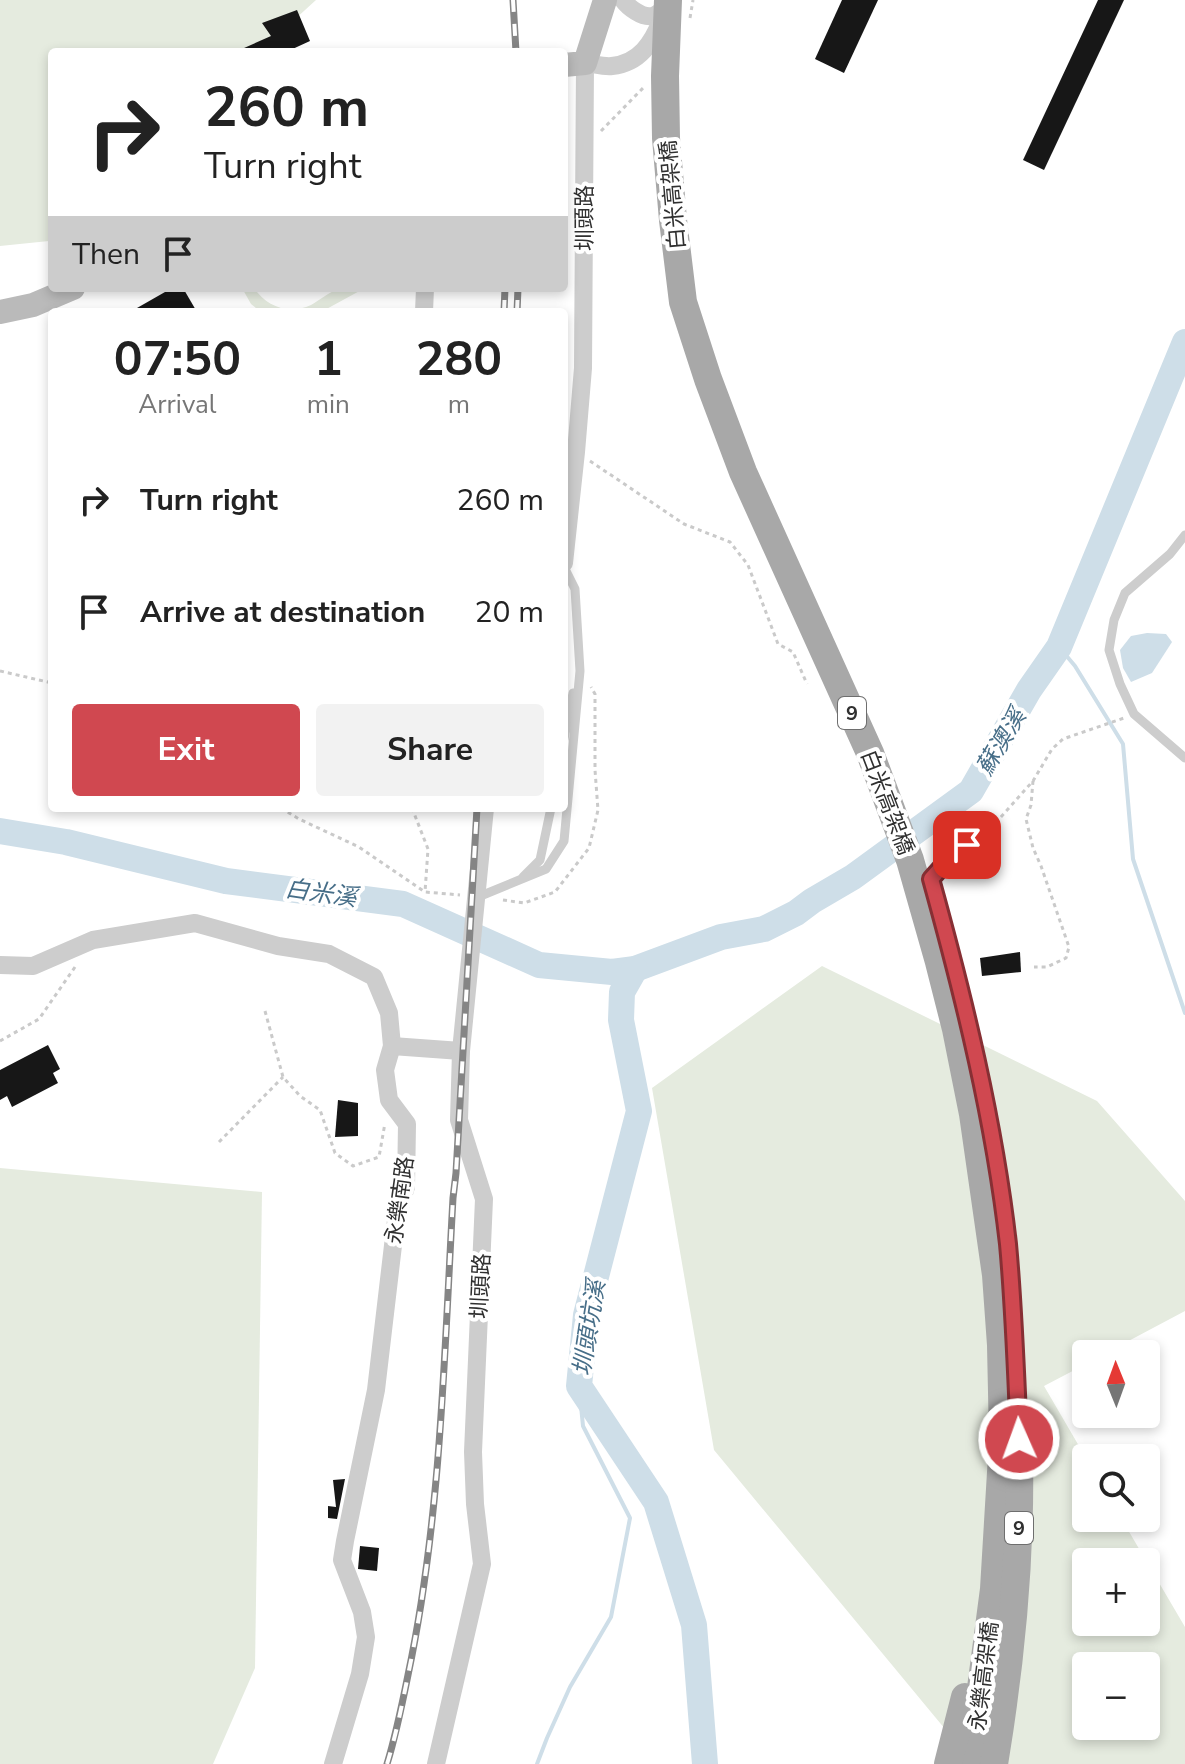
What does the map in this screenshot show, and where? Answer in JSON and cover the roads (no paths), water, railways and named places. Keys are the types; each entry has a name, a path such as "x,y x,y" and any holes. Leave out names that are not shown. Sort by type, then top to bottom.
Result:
{"main road":[{"name":"白米高架橋","path":"671,2 665,76 666,138 683,302 743,472 870,753 924,881 982,1171 996,1275 1011,1439"},
{"name":"9","path":"994,1589 1011,1439"},
{"name":"永樂高架橋","path":"994,1764 1009,1659 1018,1557 1020,1498 1011,1439"},
{"name":"永樂高架橋","path":"971,1764 994,1589"},
{"path":"948,1764 994,1589"}],"street":[{"path":"605,0 575,64 611,67 634,60 653,42 671,2"},
{"path":"623,0 647,17 671,2"},
{"name":"圳頭路","path":"568,527 583,368 575,64"},
{"path":"0,312 33,305 64,292"},
{"name":"圳頭路","path":"436,1764 482,1564 473,1452 484,1199 459,1120 461,1051 485,812"},
{"name":"永樂南路","path":"0,965 33,966 93,940 195,923 278,946 329,954 374,977 389,1013 392,1046 385,1070 389,1100 407,1124 406,1187 396,1220 376,1390 342,1560 362,1612 366,1637 360,1674 333,1764"},
{"path":"392,1046 461,1051"}],"lane":[{"path":"1185,535 1170,554 1125,593 1114,620 1109,650 1134,714 1185,758"},
{"path":"568,574 575,589 580,671 568,798"},
{"path":"568,718 580,671"},
{"path":"520,881 540,860 550,812"},
{"path":"478,897 546,869 564,841 567,812"},
{"path":"924,881 967,845"}],"waterway":[{"name":"蘇澳溪","path":"0,831 66,842 226,881 403,904 539,965 612,972 635,969 721,937 764,929 853,877 971,791 1029,690 1059,647 1185,342"},
{"path":"1059,647 1075,666 1123,744 1133,859 1185,1013"},
{"name":"圳頭坑溪","path":"635,969 622,992 621,1020 639,1111 586,1315 579,1386 656,1502 694,1625 705,1764"},
{"path":"537,1764 570,1687 611,1617 630,1518 583,1426 579,1386"}],"railway":[{"path":"513,0 516,48"},
{"path":"504,308 505,292"},
{"path":"517,308 518,292"},
{"path":"387,1764 419,1616 434,1498 444,1378 477,812"}],"water label":[{"name":"白米溪","path":"321,893"}]}
